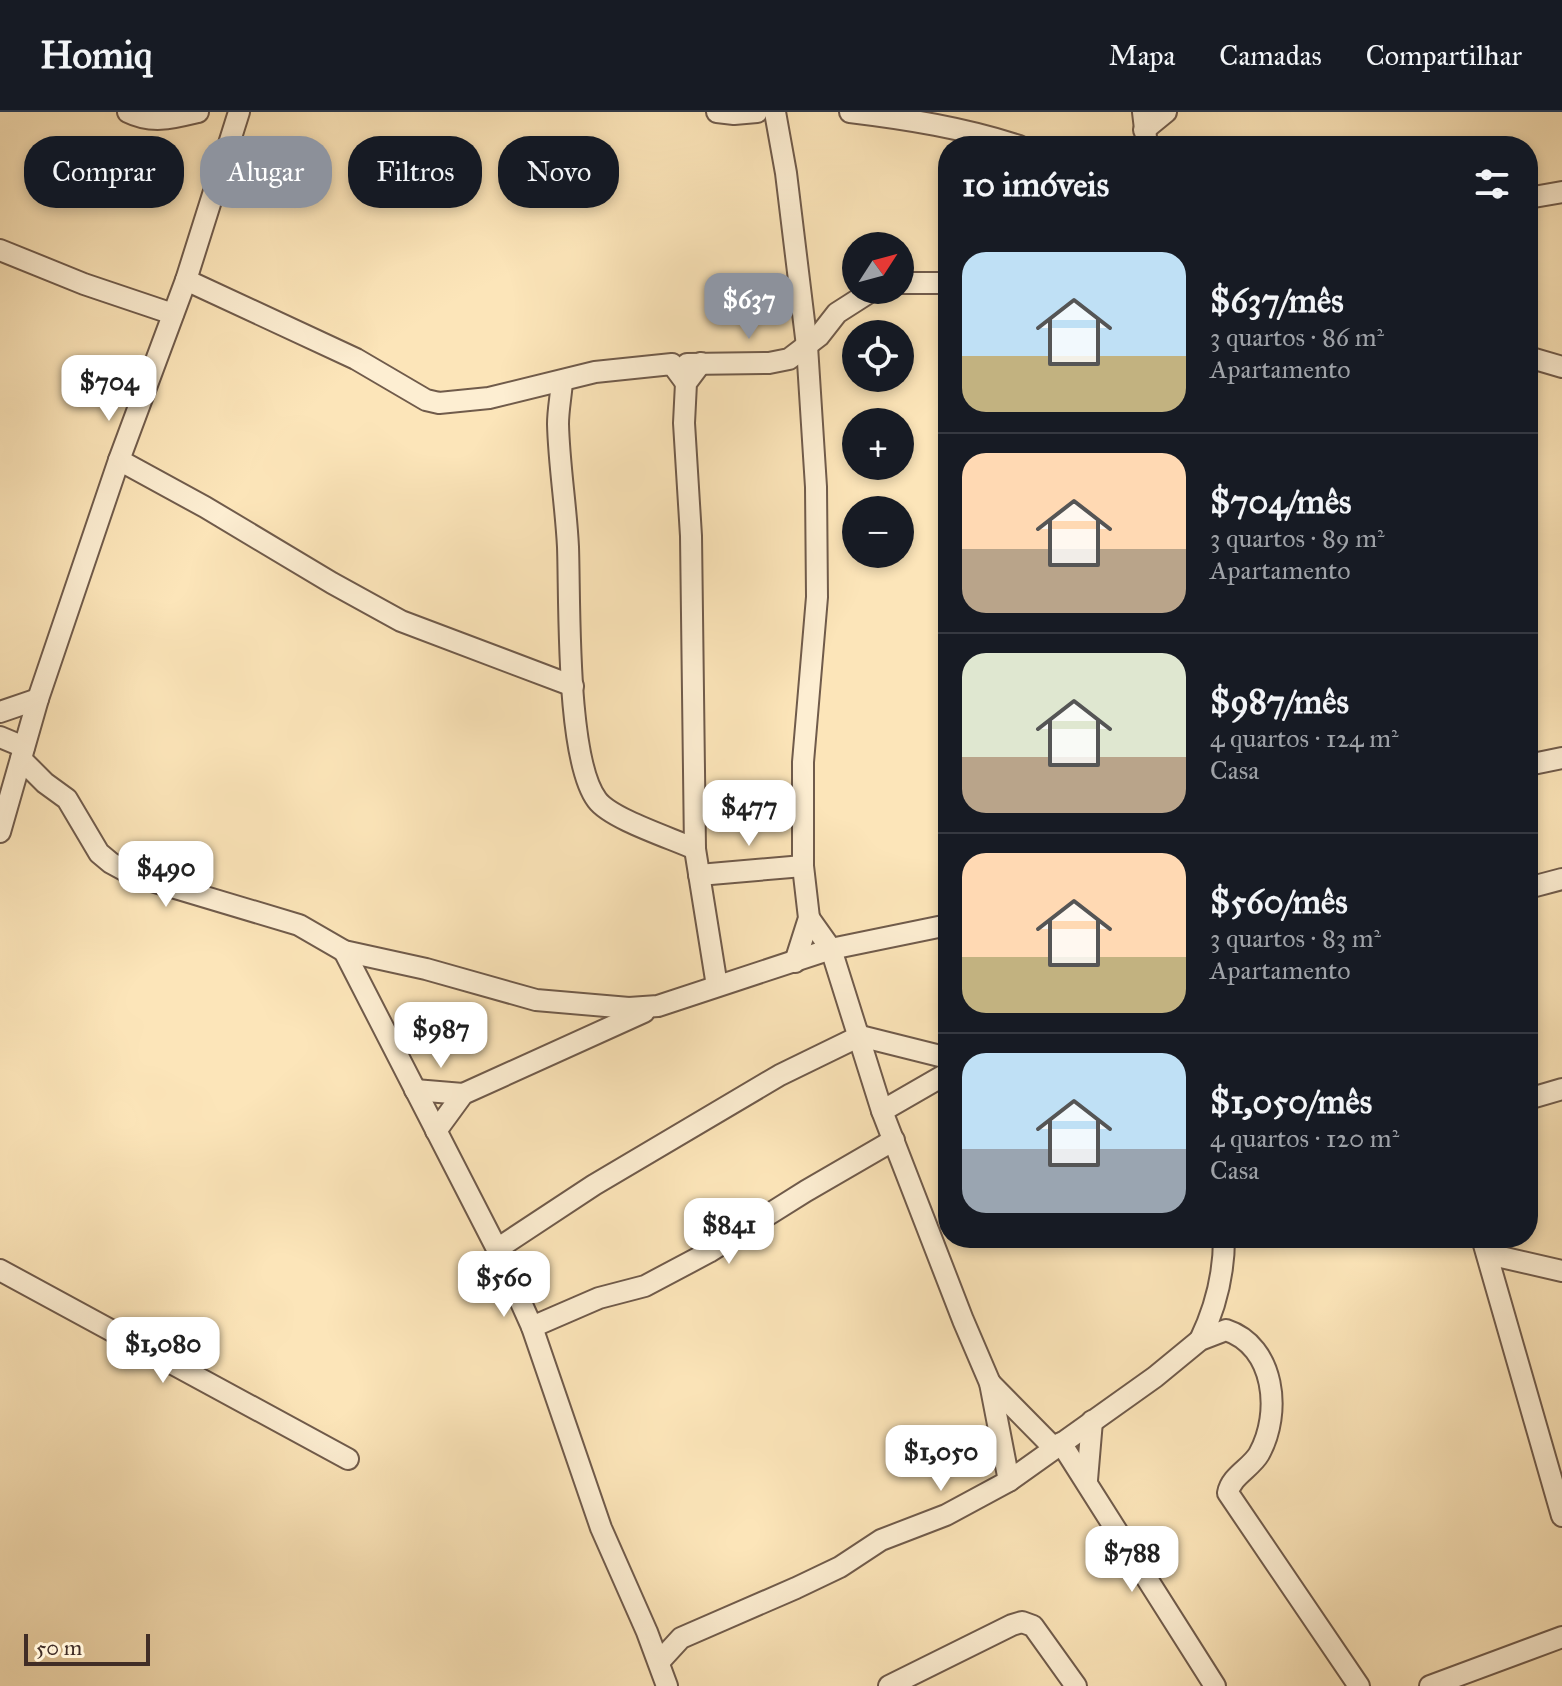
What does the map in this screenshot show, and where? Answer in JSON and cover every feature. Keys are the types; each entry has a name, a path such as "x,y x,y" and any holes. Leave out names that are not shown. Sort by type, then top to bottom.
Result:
{"street":[{"path":"128,112 151,120 198,112"},
{"path":"0,832 38,699 119,460 186,280 239,112"},
{"path":"717,112 757,112"},
{"path":"775,112 786,173 807,346 816,487 817,597 803,762 803,866 809,918 795,962"},
{"path":"850,112 920,121 988,136"},
{"path":"1145,129 1166,112"},
{"path":"1538,196 1562,192"},
{"path":"0,250 84,284 173,314"},
{"path":"186,280 356,359 426,400 439,403 489,398 595,372 672,364 769,363 789,359 819,336 837,313 851,304"},
{"path":"914,283 938,283"},
{"path":"802,310 815,314 837,313"},
{"path":"1538,360 1562,367"},
{"path":"701,363 686,383 684,423 691,536 695,849 717,986"},
{"path":"672,364 686,383"},
{"path":"562,381 558,424 565,499 573,686 582,767 588,787 600,804 620,817 695,849"},
{"path":"119,460 401,621 573,686"},
{"path":"0,712 38,699"},
{"path":"0,737 22,753 45,783 67,799 99,853 135,876 299,925 344,951 426,969 536,1000 629,1008 658,1006"},
{"path":"1538,763 1562,758"},
{"path":"10,799 45,783"},
{"path":"699,875 803,866"},
{"path":"1538,885 1562,879"},
{"path":"809,918 831,949 882,1111 990,1383 1009,1481"},
{"path":"415,1090 463,1094 658,1006 831,949 938,927"},
{"path":"344,951 497,1249 532,1327 601,1528 667,1686"},
{"path":"497,1249 594,1185 780,1075 860,1036 938,1056"},
{"path":"882,1111 938,1079"},
{"path":"1538,1097 1561,1091"},
{"path":"436,1131 463,1094"},
{"path":"532,1327 599,1298 645,1286 709,1252 894,1140"},
{"path":"1200,1340 1211,1319 1221,1283 1223,1248"},
{"path":"1486,1248 1562,1516"},
{"path":"1491,1248 1562,1271"},
{"path":"0,1270 348,1459"},
{"path":"659,1662 681,1638 840,1567 881,1540 946,1515 1009,1481 1155,1377 1200,1340 1214,1332 1226,1330 1252,1343 1265,1366 1272,1399 1264,1445 1257,1458 1230,1485 1228,1493 1359,1686"},
{"path":"990,1383 1057,1446 1087,1480 1215,1686"},
{"path":"1087,1480 1092,1421"},
{"path":"889,1686 1022,1622 1033,1626 1076,1686"},
{"path":"647,1632 681,1638"},
{"path":"1430,1686 1562,1637"}]}
